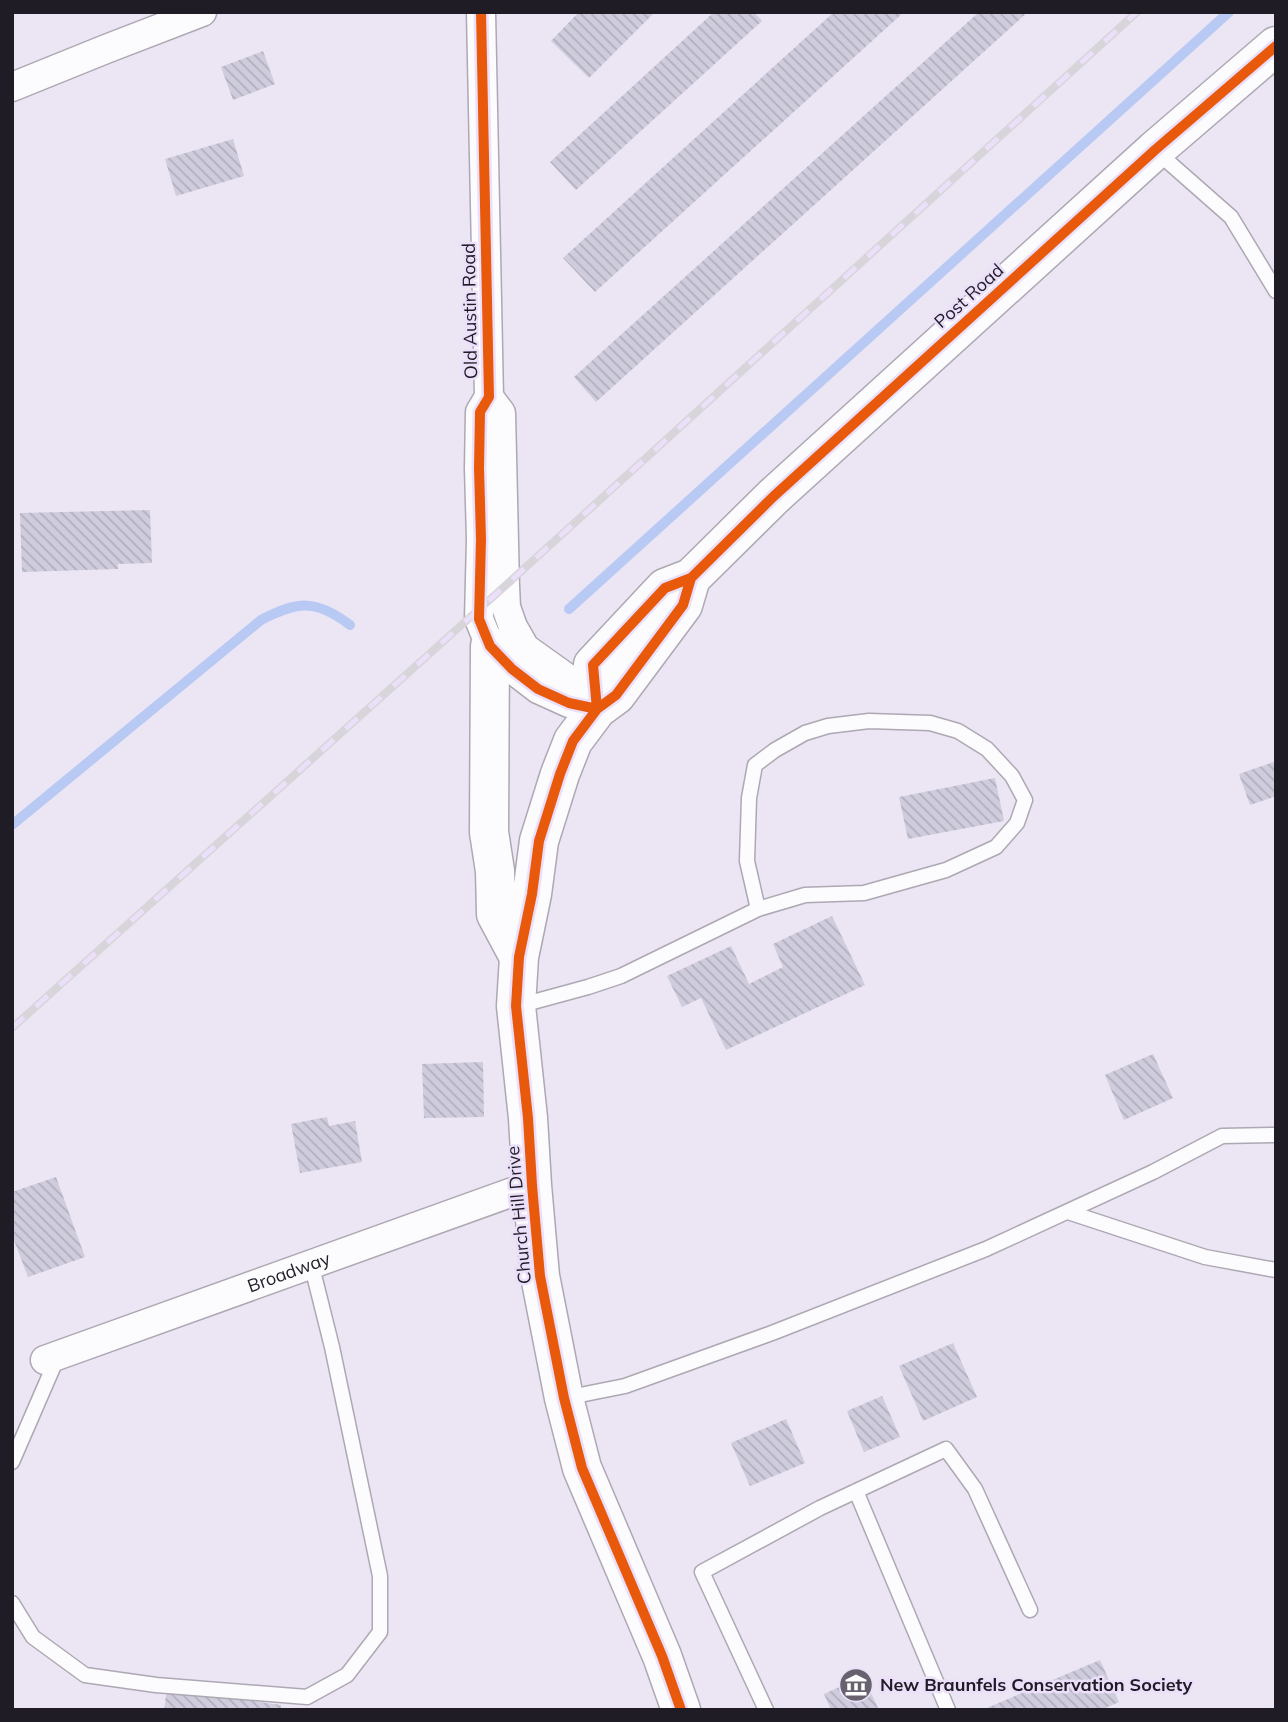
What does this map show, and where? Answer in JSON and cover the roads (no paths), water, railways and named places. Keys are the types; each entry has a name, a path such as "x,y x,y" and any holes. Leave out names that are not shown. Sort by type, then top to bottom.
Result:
{"street":[{"path":"12,87 202,12"},
{"name":"Old Austin Road","path":"481,12 489,397 480,412 479,619 490,646 512,669 538,689 569,703 597,709"},
{"name":"Post Road","path":"597,709 616,695 682,605 691,578 774,496 1155,150 1276,46"},
{"name":"Old Austin Road","path":"489,397 501,414 506,607 513,627 526,648 567,678 597,709"},
{"path":"490,646 489,832 495,871 496,914 519,957"},
{"name":"Church Hill Drive","path":"597,709 573,741 560,774 539,841 532,894 519,957 516,1006 528,1118 531,1185 540,1276 564,1398 582,1468 662,1656 681,1710"},
{"name":"Broadway","path":"52,1357 531,1185"}],"lane":[{"path":"1155,150 1231,217 1276,292"},
{"path":"516,1006 621,976 758,909 805,895 864,893 946,870 996,847 1017,823 1025,800 1012,776 987,750 958,731 930,723 869,721 828,726 805,733 755,765 749,798 747,861 758,909"},
{"path":"564,1398 625,1386 772,1334 986,1249 1153,1172 1222,1136 1276,1135"},
{"path":"1068,1212 1205,1257 1276,1270"},
{"path":"12,1603 33,1637 85,1675 156,1685 307,1697 347,1675 380,1632 380,1576 332,1347 311,1263"},
{"path":"12,1462 52,1357"},
{"path":"766,1710 702,1572 820,1508 946,1449 975,1489 1030,1610"},
{"path":"856,1491 948,1710"}],"waterway":[{"path":"569,609 1229,12"},
{"path":"12,825 261,620 286,609 307,606 327,611 350,625"}],"railway":[{"path":"12,1028 505,586 1137,12"}],"place":[{"name":"New Braunfels Conservation Society","path":"856,1685"}]}
